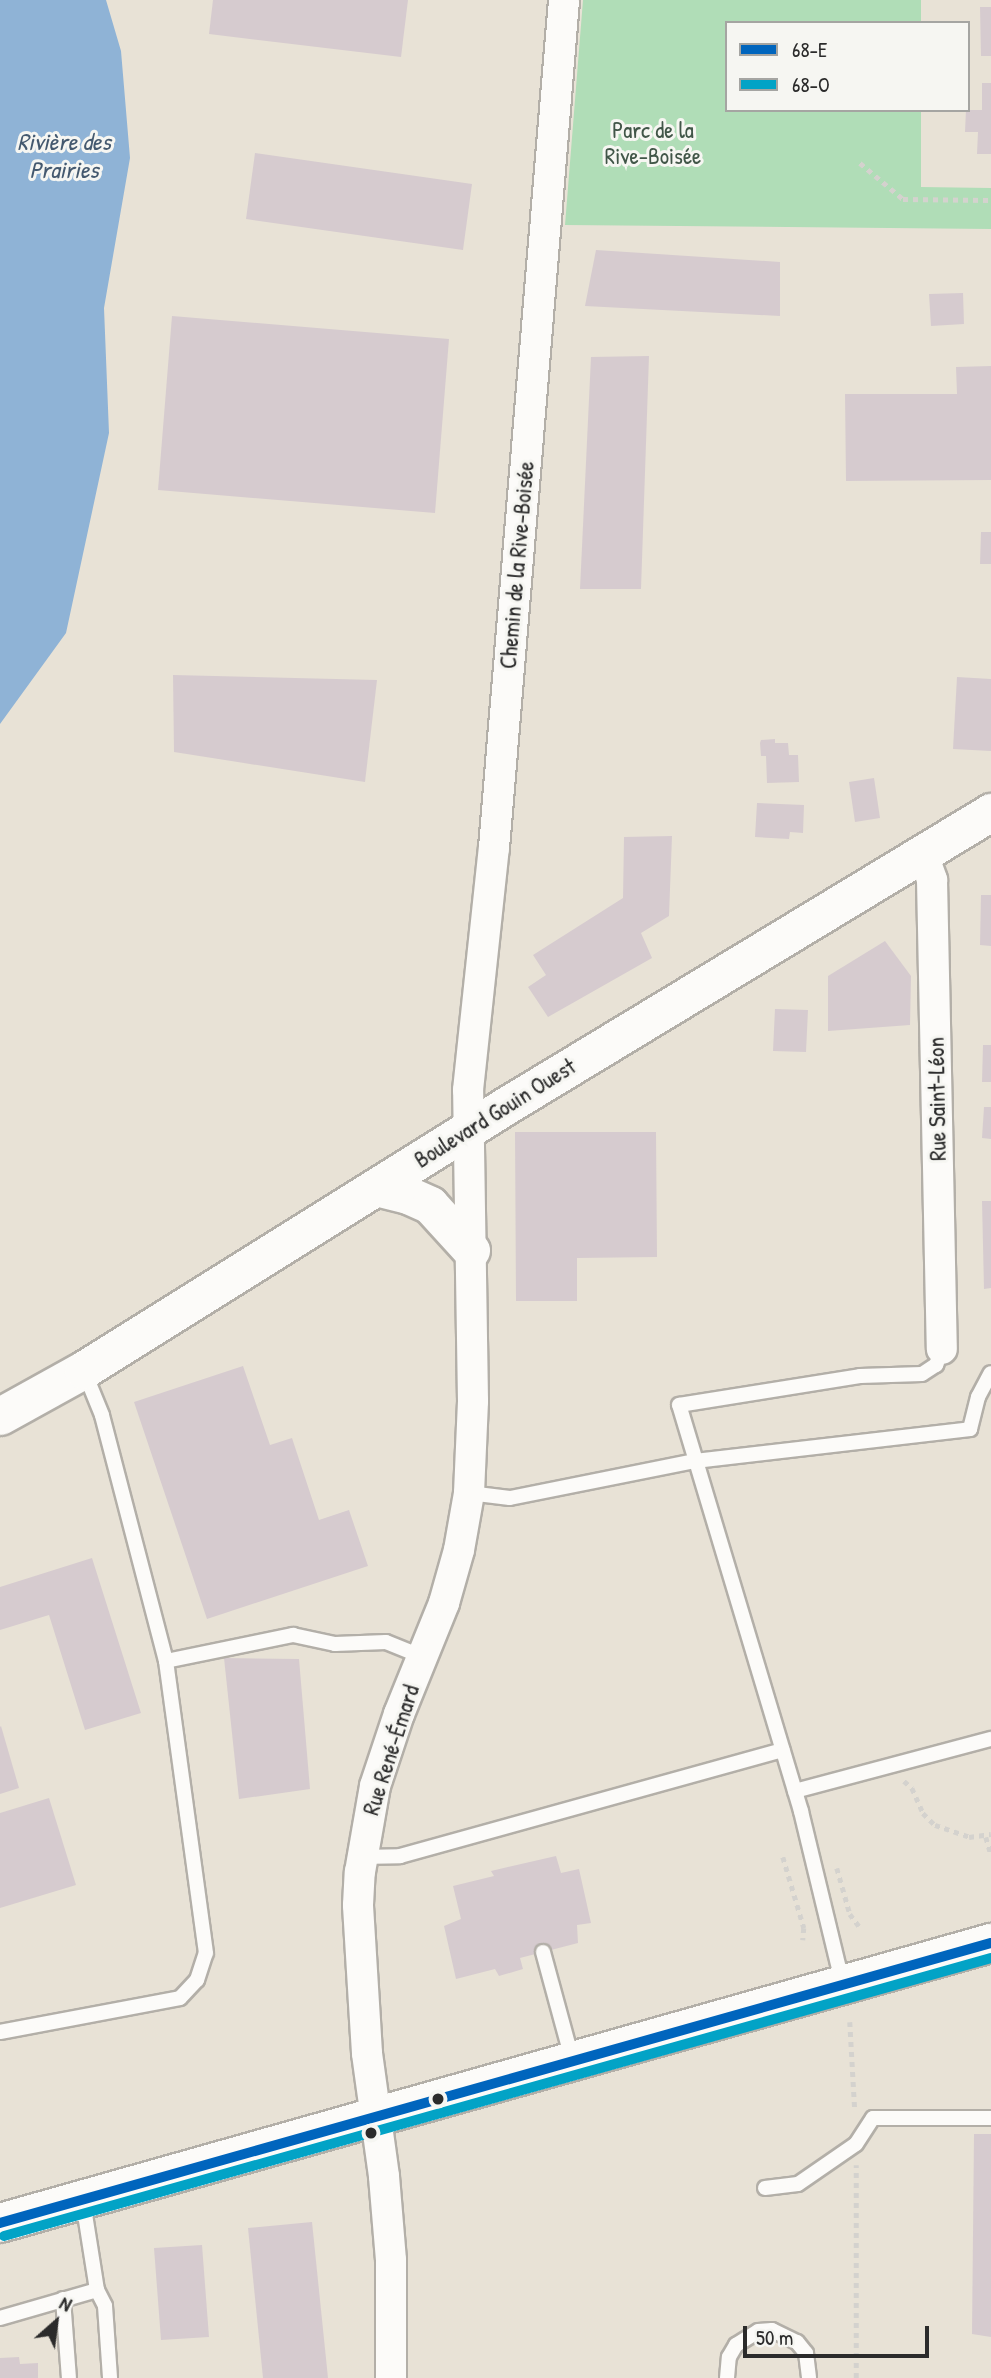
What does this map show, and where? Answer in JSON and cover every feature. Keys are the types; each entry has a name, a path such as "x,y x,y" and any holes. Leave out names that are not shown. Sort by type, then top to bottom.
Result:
{"main road":[{"path":"0,2223 573,2062 847,2004 991,1942"}],"street":[{"name":"Chemin de la Rive-Boisée","path":"469,1129 473,1031 494,848 564,0"},
{"name":"Boulevard Gouin Ouest","path":"0,1416 83,1370 469,1129 991,812"},
{"name":"Rue Saint-Léon","path":"922,852 932,880 942,1349"},
{"name":"Rue René-Émard","path":"391,2378 392,2279 377,2117 367,2053 358,1905 361,1857 375,1786 450,1586 469,1493 473,1401 469,1129"},
{"path":"376,1187 408,1195 430,1205 471,1250"}],"lane":[{"path":"847,2004 795,1791 678,1405 860,1376 922,1374 936,1365 942,1349"},
{"path":"0,2032 180,1998 197,1980 205,1953 166,1661 102,1415 83,1370"},
{"path":"469,1493 510,1498 695,1461 970,1429 978,1397 991,1373"},
{"path":"166,1661 293,1635 335,1644 386,1642 423,1657"},
{"path":"795,1791 991,1740"},
{"path":"361,1857 400,1856 783,1750"},
{"path":"543,1952 573,2062"},
{"path":"765,2188 798,2184 856,2144 873,2119 991,2118"},
{"path":"82,2200 97,2290 105,2306 110,2378"},
{"path":"0,2318 97,2290"},
{"path":"63,2299 69,2378"},
{"path":"727,2378 729,2357 736,2345 746,2336 772,2330 797,2342 806,2353 809,2378"}],"path":[{"path":"860,163 903,199 991,200"},
{"path":"914,1797 923,1813 935,1825 969,1837 989,1836 991,1854"},
{"path":"783,1857 804,1928 803,1941"},
{"path":"836,1863 850,1914 859,1926"},
{"path":"847,2004 856,2144 856,2378"}],"green space":[{"name":"Parc de la Rive-Boisée","path":"583,0 921,0 921,21 725,21 725,112 921,112 921,187 991,188 991,229 565,225"}],"water":[{"name":"Rivière des Prairies","path":"0,0 106,0 121,51 130,158 104,308 109,433 66,633 0,724"}],"building":[{"path":"213,0 408,0 401,57 209,34"},
{"path":"980,7 991,7 991,56 981,56"},
{"path":"982,83 991,83 991,154 977,154 978,132 965,132 966,112 982,110"},
{"path":"255,153 472,184 463,250 246,219"},
{"path":"596,250 780,262 780,316 585,306"},
{"path":"963,293 964,324 931,326 929,294"},
{"path":"172,316 449,339 435,513 158,490"},
{"path":"649,356 641,589 580,589 591,357"},
{"path":"991,366 991,480 846,481 845,394 957,394 956,367"},
{"path":"981,532 991,532 991,564 980,564"},
{"path":"173,675 377,680 365,782 174,752"},
{"path":"957,677 991,679 991,751 953,749"},
{"path":"775,739 775,743 788,743 789,755 798,755 799,782 767,783 766,756 761,756 760,743 761,740"},
{"path":"874,778 880,818 855,822 849,782"},
{"path":"757,803 804,805 803,833 790,832 789,839 755,837"},
{"path":"672,836 669,916 641,933 652,958 548,1017 528,987 546,975 533,955 623,898 624,837"},
{"path":"981,895 991,895 991,946 980,945"},
{"path":"885,941 911,976 910,1025 828,1031 828,976"},
{"path":"775,1009 808,1010 806,1052 773,1051"},
{"path":"983,1045 991,1045 991,1082 982,1082"},
{"path":"984,1107 991,1107 991,1139 982,1138"},
{"path":"515,1132 656,1132 657,1257 577,1258 577,1301 516,1301"},
{"path":"982,1201 991,1201 991,1288 984,1289"},
{"path":"243,1366 270,1445 292,1438 319,1520 349,1510 368,1566 207,1619 134,1402"},
{"path":"92,1558 141,1713 85,1730 49,1615 0,1630 0,1587"},
{"path":"224,1658 299,1659 310,1789 239,1799"},
{"path":"0,1727 19,1788 0,1794"},
{"path":"49,1798 76,1885 0,1908 0,1813"},
{"path":"556,1856 561,1873 579,1869 591,1923 577,1925 578,1943 520,1958 523,1969 499,1976 495,1969 456,1979 444,1926 461,1919 453,1886 494,1876 491,1871"},
{"path":"974,2134 991,2134 991,2337 972,2334"},
{"path":"312,2222 328,2378 263,2378 248,2228"},
{"path":"202,2245 209,2337 161,2340 154,2248"},
{"path":"19,2357 20,2364 38,2363 38,2378 0,2378 0,2358"}],"transit line":[{"name":"68-E","path":"0,2223 991,1943"},
{"name":"68-O","path":"4,2236 991,1958"}]}
